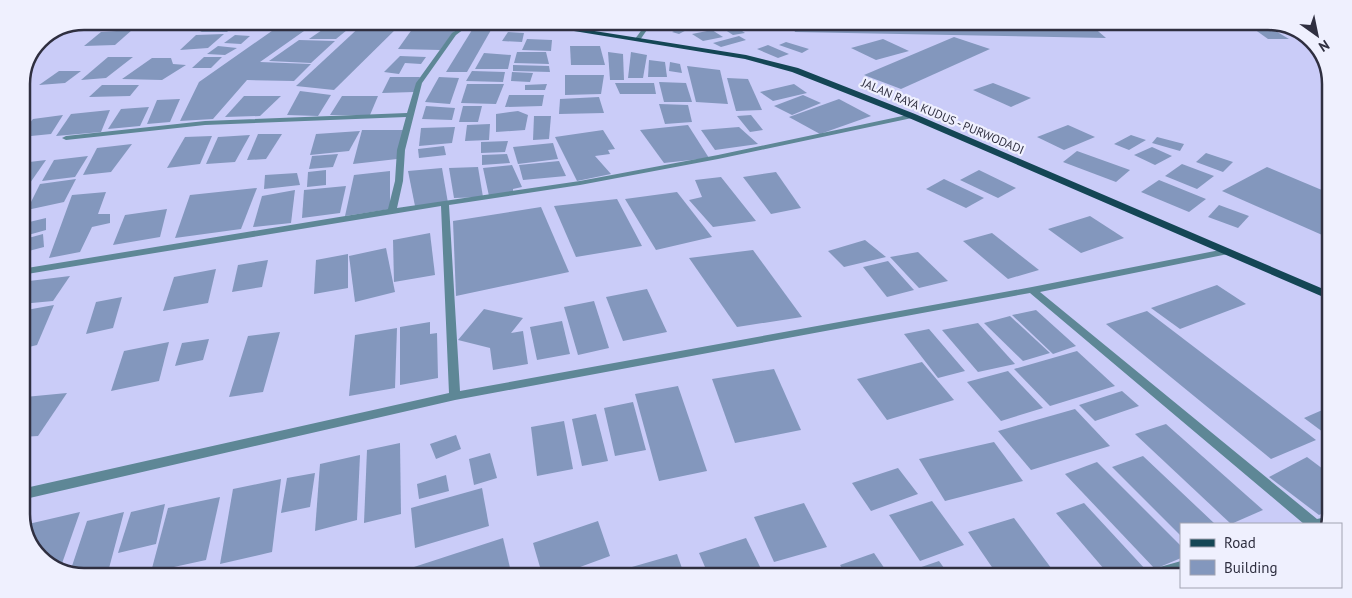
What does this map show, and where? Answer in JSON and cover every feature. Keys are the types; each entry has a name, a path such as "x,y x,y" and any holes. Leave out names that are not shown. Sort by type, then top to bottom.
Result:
{"main road":[{"name":"JALAN RAYA KUDUS - PURWODADI","path":"577,30 746,57 795,70 912,116 1322,292"}],"street":[{"path":"392,211 399,181 401,150 419,83 454,34 459,30"},
{"path":"638,39 644,30"},
{"path":"66,138 205,123 410,115"},
{"path":"30,271 392,211 580,183 718,157 912,116"},
{"path":"445,204 454,396"},
{"path":"30,493 454,396 1032,290 1225,252"},
{"path":"1032,290 1311,523"}],"building":[{"path":"132,30 115,45 84,46 101,32"},
{"path":"204,30 229,30 227,32 200,32"},
{"path":"273,30 304,31 260,62 311,64 294,81 247,80 213,119 180,121 199,82"},
{"path":"322,30 347,30 336,39 309,39"},
{"path":"356,30 395,30 334,90 296,86"},
{"path":"412,30 455,30 440,50 398,49"},
{"path":"472,30 491,30 467,72 446,72"},
{"path":"676,30 687,30 679,34 672,32"},
{"path":"712,30 723,37 703,41 692,34"},
{"path":"725,30 741,30 745,33 733,35"},
{"path":"794,30 1097,30 1106,38 795,32"},
{"path":"1255,30 1275,31 1289,39 1268,39"},
{"path":"508,32 524,33 522,42 502,41"},
{"path":"224,34 208,48 180,50 196,35"},
{"path":"235,35 250,36 241,44 224,43"},
{"path":"739,36 746,40 721,47 713,43"},
{"path":"954,37 990,49 901,89 864,75"},
{"path":"527,39 552,40 551,51 522,50"},
{"path":"883,39 909,51 876,60 851,48"},
{"path":"299,40 335,41 311,63 269,61"},
{"path":"786,42 809,49 802,53 779,45"},
{"path":"768,45 789,54 778,58 757,49"},
{"path":"218,46 237,48 225,55 207,54"},
{"path":"570,46 600,46 605,65 571,65"},
{"path":"517,52 546,52 549,64 514,63"},
{"path":"608,52 623,54 624,80 610,80"},
{"path":"631,52 647,55 643,78 628,78"},
{"path":"484,53 511,55 508,69 475,69"},
{"path":"400,56 426,57 421,64 405,63 399,74 384,72"},
{"path":"108,57 133,57 106,78 81,80"},
{"path":"204,57 222,57 211,68 192,68"},
{"path":"152,58 171,58 173,64 186,65 162,80 122,79"},
{"path":"649,60 665,62 667,77 648,77"},
{"path":"670,62 680,64 682,73 669,71"},
{"path":"513,65 549,66 550,72 513,71"},
{"path":"687,66 720,70 728,104 696,102"},
{"path":"59,71 81,71 65,83 39,85"},
{"path":"472,71 505,72 503,82 466,81"},
{"path":"512,72 533,73 530,82 511,81"},
{"path":"565,75 604,75 601,94 565,95"},
{"path":"390,77 420,77 414,92 382,93"},
{"path":"439,77 459,78 450,104 425,102"},
{"path":"727,78 748,79 762,110 736,111"},
{"path":"659,82 686,83 692,102 664,102"},
{"path":"615,83 654,83 656,94 620,94"},
{"path":"993,83 1031,98 1011,107 973,90"},
{"path":"467,84 504,84 496,104 461,103"},
{"path":"547,84 545,90 525,90 525,85"},
{"path":"794,84 807,93 773,101 760,92"},
{"path":"102,85 139,85 130,96 89,97"},
{"path":"300,91 331,95 318,116 287,115"},
{"path":"509,95 544,95 542,106 505,107"},
{"path":"803,95 821,103 792,115 774,106"},
{"path":"244,96 281,96 260,116 225,117"},
{"path":"342,96 378,96 370,115 330,115"},
{"path":"599,97 604,113 559,114 560,99"},
{"path":"180,99 170,122 147,124 157,100"},
{"path":"839,99 871,116 820,134 789,117"},
{"path":"659,104 688,105 692,122 665,124"},
{"path":"426,106 455,108 452,120 422,119"},
{"path":"463,106 482,106 478,122 459,122"},
{"path":"149,107 140,126 108,129 121,109"},
{"path":"110,110 101,132 56,136 71,114"},
{"path":"518,111 528,115 525,130 496,132 496,114"},
{"path":"63,115 51,134 30,136 30,123 33,119"},
{"path":"751,115 763,130 750,132 737,116"},
{"path":"534,116 551,116 549,139 533,140"},
{"path":"490,124 489,140 465,141 467,125"},
{"path":"688,125 709,158 664,163 640,130"},
{"path":"1068,125 1095,137 1064,150 1037,137"},
{"path":"455,127 452,143 419,146 421,128"},
{"path":"739,127 758,144 715,150 701,130"},
{"path":"362,130 403,130 397,159 353,164"},
{"path":"603,130 615,149 608,150 610,154 595,156 611,174 577,181 555,137"},
{"path":"360,131 349,151 310,155 316,134"},
{"path":"258,134 282,134 266,159 247,160"},
{"path":"250,135 235,162 206,164 218,137"},
{"path":"1131,135 1146,140 1129,150 1114,144"},
{"path":"212,136 200,164 167,168 185,137"},
{"path":"1157,137 1184,144 1180,151 1152,143"},
{"path":"508,141 505,152 481,153 481,142"},
{"path":"553,143 558,159 518,164 513,147"},
{"path":"132,144 111,172 83,175 97,148"},
{"path":"444,146 446,155 419,158 418,149"},
{"path":"1152,147 1172,156 1155,165 1134,155"},
{"path":"1077,151 1130,170 1116,182 1063,162"},
{"path":"1206,153 1233,162 1223,172 1196,162"},
{"path":"338,154 333,167 309,169 312,156"},
{"path":"507,154 510,163 482,165 482,155"},
{"path":"88,156 75,177 42,181 54,160"},
{"path":"46,160 30,183 30,162"},
{"path":"559,161 566,176 523,180 519,165"},
{"path":"1182,164 1214,176 1197,189 1165,176"},
{"path":"512,165 522,187 513,189 513,194 489,196 483,168"},
{"path":"478,167 483,197 454,198 449,168"},
{"path":"1267,167 1322,190 1322,235 1222,191"},
{"path":"442,168 448,203 415,206 408,171"},
{"path":"326,170 326,185 307,187 308,172"},
{"path":"979,170 1016,188 998,198 960,180"},
{"path":"390,171 390,209 345,216 354,175"},
{"path":"776,172 801,208 771,214 743,177"},
{"path":"297,173 300,185 264,189 265,175"},
{"path":"721,177 756,221 713,227 689,200 702,197 695,180"},
{"path":"76,179 64,202 30,209 30,204 40,184"},
{"path":"944,179 984,198 966,208 926,189"},
{"path":"1159,180 1206,199 1189,212 1141,192"},
{"path":"346,186 340,213 302,218 304,190"},
{"path":"257,188 241,229 175,238 190,195"},
{"path":"295,190 291,223 253,227 262,196"},
{"path":"106,192 98,214 110,214 110,223 92,227 80,252 49,258 72,195"},
{"path":"677,192 712,237 656,250 625,199"},
{"path":"617,199 642,246 576,257 554,206"},
{"path":"1219,205 1249,216 1238,228 1208,217"},
{"path":"541,207 569,272 456,296 453,221"},
{"path":"167,209 160,237 113,245 125,215"},
{"path":"1090,216 1124,238 1081,253 1048,229"},
{"path":"46,218 46,230 30,234 30,222"},
{"path":"430,233 435,275 394,282 393,240"},
{"path":"992,233 1039,270 1008,279 963,241"},
{"path":"43,234 44,247 30,251 30,238"},
{"path":"865,240 886,257 844,267 828,251"},
{"path":"386,248 395,292 355,302 349,256"},
{"path":"753,250 802,317 737,327 689,258"},
{"path":"918,252 948,281 919,288 890,257"},
{"path":"348,254 348,288 314,294 316,260"},
{"path":"268,260 262,287 232,292 238,265"},
{"path":"888,261 914,290 887,297 863,267"},
{"path":"216,269 208,303 163,311 174,277"},
{"path":"70,276 53,301 30,303 30,281"},
{"path":"1217,285 1246,304 1180,329 1151,308"},
{"path":"647,289 667,332 623,341 606,297"},
{"path":"122,297 113,328 86,334 96,302"},
{"path":"594,301 609,348 578,355 564,307"},
{"path":"54,305 37,345 30,347 30,309"},
{"path":"484,309 523,318 511,333 523,331 528,364 493,370 490,348 458,340"},
{"path":"1036,310 1076,346 1053,354 1012,315"},
{"path":"1147,311 1316,440 1271,459 1106,324"},
{"path":"1010,316 1050,353 1023,361 984,323"},
{"path":"562,321 570,354 537,360 530,327"},
{"path":"430,322 430,334 437,333 438,378 400,385 400,327"},
{"path":"978,323 1015,364 978,372 942,330"},
{"path":"397,328 395,388 349,396 355,335"},
{"path":"929,329 965,371 938,378 904,334"},
{"path":"280,332 263,392 229,397 248,336"},
{"path":"209,339 203,360 175,366 182,343"},
{"path":"169,342 159,381 111,391 124,351"},
{"path":"1077,351 1115,386 1050,406 1014,369"},
{"path":"922,362 954,400 887,420 857,379"},
{"path":"774,369 801,430 735,443 712,379"},
{"path":"1008,371 1043,408 1001,421 967,382"},
{"path":"678,386 707,471 659,481 635,394"},
{"path":"1122,391 1139,406 1095,421 1079,405"},
{"path":"67,393 38,436 30,436 30,397"},
{"path":"633,402 646,450 615,456 604,408"},
{"path":"1075,409 1110,446 1031,470 998,431"},
{"path":"1322,410 1322,431 1304,418"},
{"path":"596,414 608,461 582,466 572,419"},
{"path":"564,421 573,469 537,476 531,427"},
{"path":"1166,424 1263,510 1230,523 1135,434"},
{"path":"456,435 461,449 436,459 430,444"},
{"path":"994,442 1023,481 945,501 919,459"},
{"path":"400,443 401,514 364,523 367,450"},
{"path":"490,453 497,478 474,485 469,459"},
{"path":"360,455 357,520 315,531 320,464"},
{"path":"1143,456 1214,523 1180,523 1180,535 1112,467"},
{"path":"1307,457 1322,468 1322,514 1319,515 1269,477"},
{"path":"1097,462 1180,545 1180,558 1154,568 1065,474"},
{"path":"898,468 918,494 871,511 852,483"},
{"path":"315,473 310,507 281,513 287,478"},
{"path":"446,475 449,491 419,499 417,484"},
{"path":"281,479 272,552 220,564 233,489"},
{"path":"482,488 489,526 415,548 411,508"},
{"path":"220,497 206,560 169,568 152,568 168,508"},
{"path":"932,501 964,545 920,561 889,515"},
{"path":"804,503 827,547 774,562 754,517"},
{"path":"1084,503 1144,568 1103,568 1056,513"},
{"path":"165,504 156,544 118,553 131,512"},
{"path":"80,512 62,563 51,557 39,544 31,523"},
{"path":"124,512 109,568 72,567 87,521"},
{"path":"1014,518 1051,568 993,568 968,532"},
{"path":"598,521 610,556 577,568 540,568 533,543"},
{"path":"503,538 510,568 414,568"},
{"path":"746,538 761,568 705,568 699,553"},
{"path":"874,553 884,568 842,568 840,565"},
{"path":"677,554 682,568 628,568"},
{"path":"939,561 944,568 918,568"}]}
